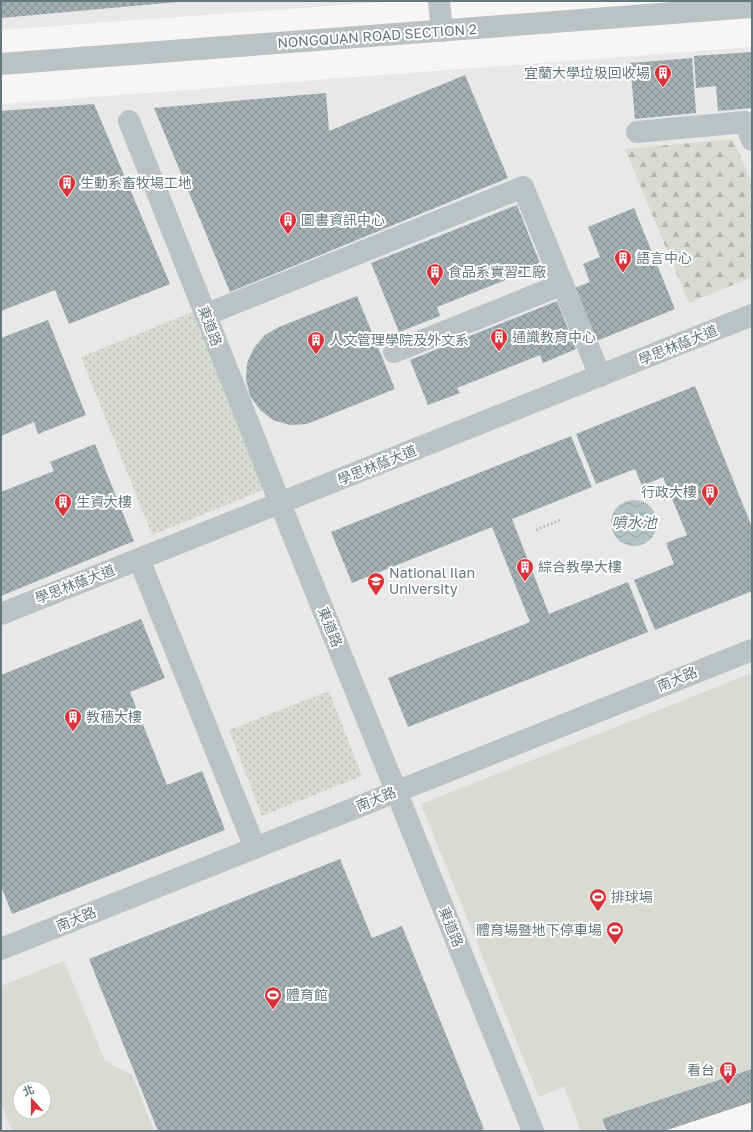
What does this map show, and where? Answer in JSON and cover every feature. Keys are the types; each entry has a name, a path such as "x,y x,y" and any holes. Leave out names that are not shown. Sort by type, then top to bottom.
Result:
{"street":[{"path":"439,1 442,31"},
{"name":"NONGQUAN ROAD SECTION 2","path":"1,64 442,31 644,8 752,7"},
{"name":"東道路","path":"128,121 533,1131"},
{"path":"637,132 745,122 752,140"},
{"path":"205,315 523,187 600,376"},
{"path":"394,352 563,284"},
{"name":"學思林蔭大道","path":"1,614 752,316"},
{"path":"139,559 255,848"},
{"name":"南大路","path":"1,949 752,650"}],"path":[{"path":"536,530 560,520"}],"shaded area":[{"path":"1,1 397,1 1,30"},
{"name":"National Ilan University","path":"752,47 752,1102 664,1131 1,1131 1,104"}],"green space":[{"path":"733,139 752,183 752,277 689,303 625,149"},
{"path":"197,310 268,488 152,535 81,357"},
{"name":"體育場暨地下停車場","path":"752,673 752,1102 664,1131 581,1131 564,1086 539,1097 421,804"},
{"path":"329,691 362,776 262,816 229,730"},
{"path":"64,961 105,1061 132,1075 154,1131 12,1131 1,1104 1,986"}],"water":[{"name":"噴水池","path":"634,500 647,504 653,510 657,523 653,536 647,542 634,546 621,542 615,536 611,523 615,510 621,504"}],"building":[{"path":"1,1 177,1 177,2 1,18"},
{"path":"752,52 752,108 718,111 716,86 696,88 694,56"},
{"name":"宜蘭大學垃圾回收場","path":"692,58 696,113 635,119 630,63"},
{"name":"圖書資訊中心","path":"465,75 508,178 230,292 154,108 326,93 329,131"},
{"name":"生動系畜牧場工地","path":"94,104 170,284 69,324 55,290 1,311 1,111"},
{"name":"食品系實習工廠","path":"517,205 541,266 437,307 440,316 399,332 371,263"},
{"name":"語言中心","path":"634,208 675,309 594,342 572,289 590,282 583,264 600,257 588,227"},
{"name":"人文管理學院及外文系","path":"357,296 395,389 307,424 290,425 273,420 260,410 250,396 246,380 247,363 254,348 265,335 279,327"},
{"name":"通識教育中心","path":"557,301 576,349 543,363 540,355 457,388 460,393 428,405 410,360"},
{"path":"48,320 86,415 38,434 34,422 1,436 1,338"},
{"name":"行政大樓","path":"695,386 752,527 752,591 655,630 634,580 674,564 666,543 687,535 663,477 642,486 635,469 596,484 576,434"},
{"name":"綜合教學大樓","path":"571,436 592,487 512,519 549,614 628,582 648,632 408,727 388,678 530,622 492,527 352,583 331,532"},
{"name":"生資大樓","path":"95,444 134,541 1,596 1,492 54,471 50,462"},
{"name":"教穡大樓","path":"141,619 165,678 130,692 167,785 202,771 225,830 12,914 1,886 1,675"},
{"name":"體育館","path":"340,859 372,938 402,926 484,1129 478,1131 158,1131 89,959"},
{"name":"看台","path":"752,1069 752,1102 664,1131 607,1131 602,1119"}],"place":[{"name":"宜蘭大學垃圾回收場","path":"663,88"},
{"name":"生動系畜牧場工地","path":"67,198"},
{"name":"圖書資訊中心","path":"288,235"},
{"name":"語言中心","path":"623,273"},
{"name":"食品系實習工廠","path":"435,287"},
{"name":"通識教育中心","path":"499,352"},
{"name":"人文管理學院及外文系","path":"316,355"},
{"name":"行政大樓","path":"710,507"},
{"name":"生資大樓","path":"63,517"},
{"name":"綜合教學大樓","path":"525,582"},
{"name":"National Ilan University","path":"376,596"},
{"name":"教穡大樓","path":"73,732"},
{"name":"排球場","path":"598,912"},
{"name":"體育場暨地下停車場","path":"615,945"},
{"name":"體育館","path":"273,1010"},
{"name":"看台","path":"728,1085"}]}
